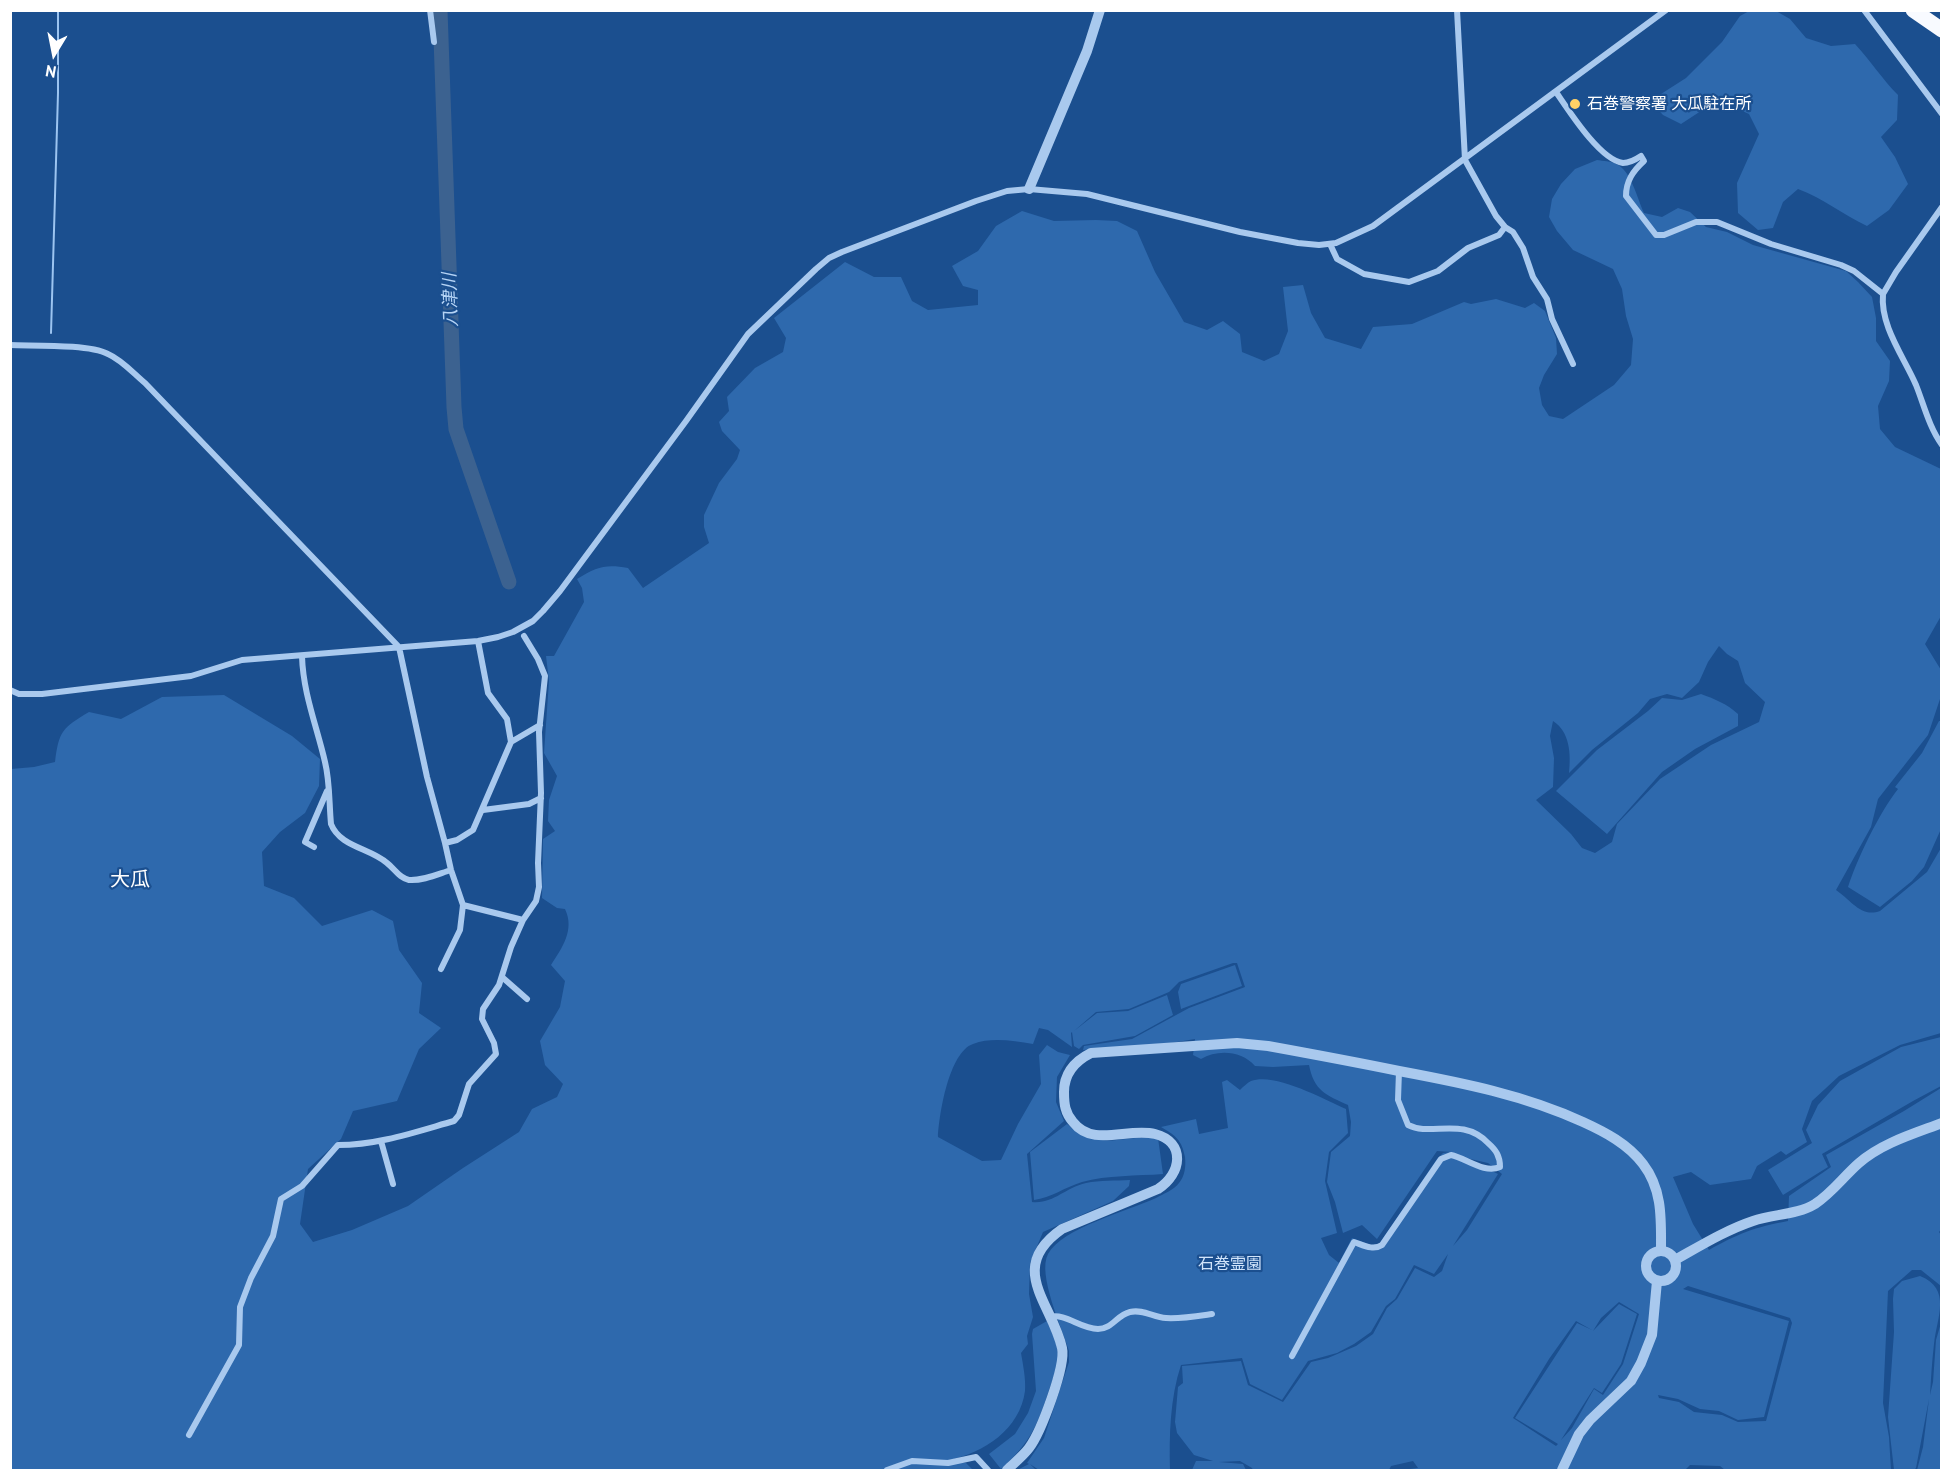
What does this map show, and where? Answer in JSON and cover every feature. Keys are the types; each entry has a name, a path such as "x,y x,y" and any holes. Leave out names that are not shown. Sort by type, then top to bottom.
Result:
{"highway":[{"path":"1913,10 1941,30"}],"street":[{"path":"430,10 434,42"},
{"path":"1029,189 1080,70 1100,10"},
{"path":"1457,10 1466,160 1496,216 1505,227 1513,232 1522,248 1573,364"},
{"path":"10,690 19,694 42,694 191,676 242,660 478,641 498,638 513,632 533,621 560,591 748,334 829,258 976,201 1007,191 1029,189 1096,196 1186,219 1298,243 1330,244 1355,236 1373,226 1466,160 1666,10"},
{"path":"1864,10 1941,114"},
{"path":"1556,92 1593,141 1609,156 1617,161 1628,163 1641,156 1644,161 1632,175 1626,196 1656,235 1664,235 1696,222 1717,222 1771,244 1841,264 1854,271 1883,294"},
{"path":"1941,207 1896,272 1883,294 1882,303 1888,327 1941,445"},
{"path":"1330,244 1337,259 1364,274 1409,282 1438,271 1468,248 1499,235 1505,227"},
{"path":"10,345 56,346 95,351 108,354 120,362 145,383 399,646 427,777 451,870 463,905 460,930 441,969"},
{"path":"189,1435 238,1344 240,1307 251,1278 273,1236 281,1199 302,1186 338,1145 381,1142 454,1121 459,1115 469,1084 496,1054 494,1043 482,1019 483,1010 502,977 511,947 538,894 541,798 540,725 545,676 524,636"},
{"path":"445,843 457,840 473,830 511,742 507,719 488,693 478,641"},
{"path":"302,656 311,711 325,763 331,824 339,837 386,861 400,876 409,880 424,879 451,870"},
{"path":"511,742 540,725"},
{"path":"314,848 305,842 329,788"},
{"path":"483,810 528,804 541,798"},
{"path":"463,905 523,920"},
{"path":"502,977 527,999"},
{"path":"1007,1470 1029,1449 1037,1436 1060,1368 1062,1348 1037,1288 1035,1274 1037,1258 1048,1238 1062,1229 1158,1189 1168,1183 1174,1174 1177,1162 1175,1150 1170,1142 1158,1135 1147,1132 1099,1136 1088,1134 1075,1126 1064,1105 1064,1087 1068,1074 1082,1057 1091,1053 1237,1043 1312,1054 1399,1071 1506,1093 1551,1107 1599,1130 1627,1147 1643,1164 1657,1191 1661,1211 1661,1251"},
{"path":"1292,1356 1354,1242 1371,1248 1382,1245 1441,1159 1451,1155 1482,1167 1493,1169 1500,1167 1499,1156 1493,1148 1473,1132 1460,1128 1420,1128 1408,1125 1398,1100 1399,1071"},
{"path":"1675,1260 1737,1226 1761,1218 1799,1211 1815,1204 1858,1164 1880,1148 1941,1123"},
{"path":"381,1142 393,1184"},
{"path":"1661,1251 1669,1254 1675,1260 1676,1268 1673,1276 1666,1281 1657,1281 1649,1276 1647,1262 1652,1254 1661,1251"},
{"path":"1562,1470 1585,1427 1631,1381 1641,1363 1652,1335 1657,1281"},
{"path":"1050,1317 1062,1316 1082,1327 1101,1329 1108,1327 1126,1313 1132,1312 1144,1312 1166,1318 1212,1314"},
{"path":"887,1470 912,1461 948,1463 976,1457 988,1470"}],"green space":[{"path":"1751,10 1776,11 1790,19 1806,38 1831,46 1855,44 1898,95 1897,120 1881,137 1895,157 1908,184 1889,210 1867,226 1798,189 1783,202 1773,228 1758,230 1738,213 1737,183 1759,134 1749,114 1725,103 1704,109 1681,124 1663,115 1650,101 1686,78 1722,42 1740,16"},
{"name":"石巻霊園","path":"1597,160 1614,163 1621,167 1630,178 1644,213 1662,217 1678,208 1690,212 1706,227 1727,232 1753,245 1846,271 1872,297 1876,318 1876,341 1890,361 1889,381 1878,406 1880,429 1895,447 1941,469 1941,616 1925,644 1941,670 1941,696 1928,735 1878,799 1871,827 1836,890 1862,910 1873,913 1880,911 1927,872 1941,848 1941,1033 1900,1045 1839,1076 1812,1101 1802,1129 1807,1142 1786,1155 1781,1151 1757,1166 1751,1179 1710,1185 1691,1172 1673,1177 1693,1224 1709,1250 1747,1232 1788,1221 1789,1196 1831,1167 1826,1155 1941,1088 1942,1228 1939,1232 1941,1235 1941,1286 1921,1270 1912,1270 1888,1291 1883,1403 1889,1437 1891,1470 1725,1470 1720,1466 1690,1465 1685,1470 1402,1470 1418,1468 1413,1461 1391,1466 1389,1470 1253,1470 1240,1461 1219,1462 1243,1464 1246,1470 1192,1470 1196,1461 1213,1461 1194,1455 1177,1433 1175,1422 1178,1387 1183,1383 1182,1366 1241,1361 1248,1385 1283,1402 1311,1362 1328,1358 1356,1346 1373,1334 1387,1308 1397,1299 1415,1268 1434,1277 1442,1271 1448,1254 1434,1274 1414,1265 1395,1299 1386,1306 1371,1332 1337,1353 1308,1361 1282,1400 1250,1384 1242,1358 1181,1365 1174,1391 1171,1417 1170,1470 1039,1470 1030,1464 1036,1470 1017,1470 1029,1464 1027,1463 1044,1438 1069,1362 1069,1351 1048,1287 1045,1263 1048,1254 1067,1236 1081,1228 1156,1198 1177,1185 1185,1171 1184,1151 1177,1139 1161,1127 1196,1119 1199,1134 1228,1128 1222,1082 1227,1080 1240,1090 1251,1081 1273,1080 1299,1088 1346,1109 1348,1133 1329,1152 1325,1181 1337,1233 1321,1238 1329,1255 1339,1263 1352,1238 1371,1245 1379,1244 1437,1159 1443,1153 1451,1152 1437,1151 1377,1239 1362,1225 1343,1233 1327,1182 1331,1152 1350,1136 1351,1122 1348,1105 1322,1091 1314,1081 1309,1065 1255,1066 1243,1057 1230,1053 1215,1054 1201,1059 1193,1055 1195,1039 1083,1050 1084,1046 1132,1039 1189,1008 1245,987 1237,963 1233,963 1179,982 1169,992 1129,1009 1096,1012 1074,1031 1097,1013 1128,1011 1167,995 1173,1015 1135,1036 1083,1045 1079,1049 1074,1046 1072,1032 1072,1047 1048,1030 1039,1028 1033,1044 1003,1040 980,1042 965,1049 958,1059 947,1085 938,1137 982,1161 1001,1160 1041,1084 1039,1055 1047,1045 1058,1052 1070,1055 1057,1077 1056,1102 1064,1121 1027,1154 1032,1202 1047,1201 1086,1183 1130,1180 1129,1186 1113,1201 1043,1232 1030,1263 1029,1294 1033,1317 1027,1336 1028,1344 1021,1353 1025,1386 1022,1405 1008,1428 998,1437 975,1452 949,1460 966,1463 973,1470 11,1470 11,769 55,762 58,743 63,731 89,712 121,719 162,697 224,695 292,736 320,759 319,786 305,813 280,832 262,852 264,886 294,898 322,926 372,910 393,921 399,950 422,983 419,1013 441,1028 419,1049 397,1101 353,1111 341,1139 308,1169 300,1224 313,1242 352,1230 408,1206 519,1132 532,1109 557,1097 563,1084 545,1065 540,1041 560,1007 565,981 551,965 566,939 569,924 565,909 557,908 542,898 543,839 555,831 548,821 549,800 557,776 544,753 549,681 546,656 554,656 584,602 582,588 577,579 601,568 628,568 643,588 709,543 704,527 704,515 719,483 737,459 740,450 722,431 719,422 729,411 727,397 755,368 783,352 786,338 774,318 845,262 874,277 901,277 912,301 928,310 978,305 978,290 963,286 952,266 978,251 996,226 1022,211 1054,221 1117,221 1137,231 1155,272 1184,322 1207,330 1223,321 1240,334 1242,352 1264,361 1279,354 1288,331 1283,287 1303,285 1311,313 1325,338 1361,349 1373,327 1412,324 1464,302 1471,304 1496,299 1525,308 1534,303 1545,311 1556,338 1557,354 1539,388 1542,405 1549,416 1563,419 1614,385 1631,365 1633,339 1626,316 1622,289 1613,269 1573,250 1549,217 1552,199 1561,184 1575,169","holes":["1719,646 1738,661 1745,683 1765,702 1759,722 1711,745 1660,779 1617,824 1612,842 1595,853 1582,848 1536,800 1553,787 1554,758 1550,736 1553,721 1566,737 1570,758 1569,773 1592,750 1638,713 1650,699 1667,694 1682,698 1699,682 1708,662","1466,1158 1488,1163 1502,1174 1467,1230 1453,1246 1498,1174","1688,1286 1790,1318 1792,1323 1766,1421 1738,1422 1722,1415 1694,1412 1679,1402 1659,1398 1658,1395 1678,1399 1700,1409 1719,1411 1738,1420 1764,1417 1789,1321 1683,1289","1619,1302 1639,1314 1623,1364 1603,1395 1594,1389 1572,1428 1561,1440 1594,1388 1602,1393 1621,1364 1637,1314 1619,1304 1593,1331 1601,1318","1576,1321 1592,1330 1577,1323 1515,1418 1558,1444 1556,1446 1513,1418 1549,1359"]},
{"path":"1701,694 1730,707 1738,714 1738,726 1695,749 1662,772 1607,834 1556,791 1597,750 1662,698 1682,700"},
{"path":"1939,721 1942,721 1941,829 1924,867 1912,881 1880,907 1848,887 1869,837 1883,810 1898,789 1895,787 1922,753"},
{"path":"1235,965 1242,986 1181,1009 1178,992 1181,984"},
{"path":"1941,1037 1941,1086 1822,1154 1828,1167 1783,1195 1768,1170 1812,1143 1806,1130 1818,1105 1840,1081 1901,1047"},
{"path":"1067,1124 1079,1133 1101,1140 1158,1138 1163,1174 1092,1180 1034,1200 1030,1152"},
{"path":"1920,1276 1936,1288 1940,1305 1934,1344 1930,1395 1936,1340 1941,1323 1941,1470 1917,1470 1923,1447 1929,1399 1916,1468 1914,1470 1894,1470 1888,1417 1894,1332 1894,1289 1902,1281"},
{"path":"1047,1321 1058,1351 1056,1372 1042,1412 1027,1441 1001,1469 989,1454 1015,1434 1028,1413 1036,1391 1033,1329"}],"waterway":[{"path":"51,333 58,10"},
{"name":"八津川","path":"440,10 456,429 509,582"}],"place":[{"name":"石巻警察署 大瓜駐在所","path":"1575,104"}],"district":[{"name":"大瓜","path":"130,880"}]}
